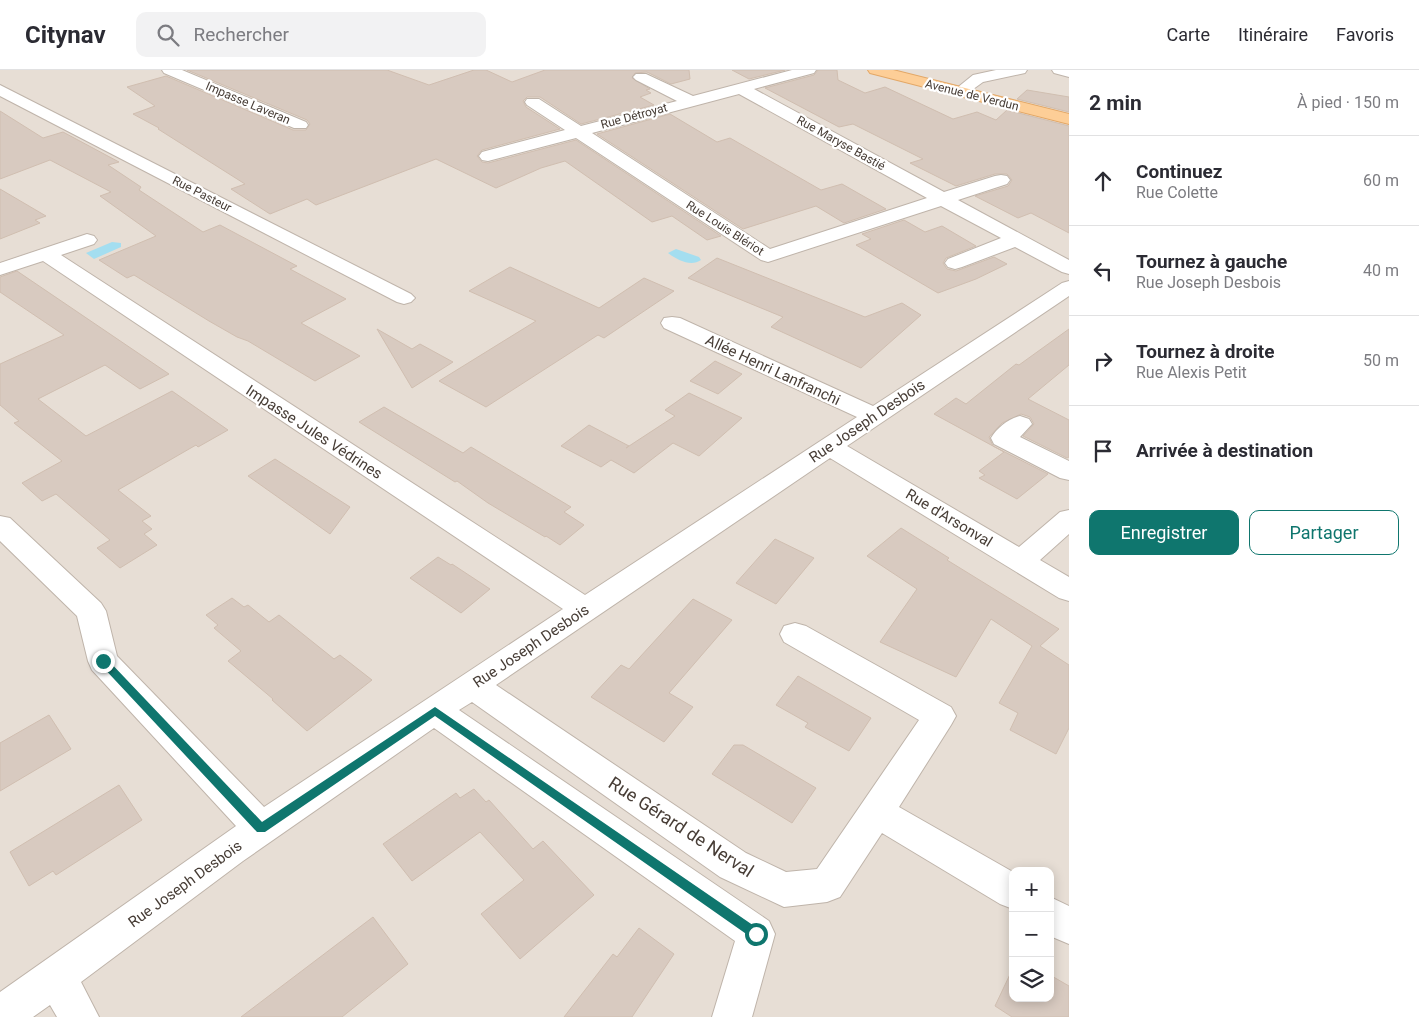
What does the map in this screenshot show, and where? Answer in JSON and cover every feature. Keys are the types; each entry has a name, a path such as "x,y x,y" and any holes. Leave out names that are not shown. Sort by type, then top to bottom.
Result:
{"main road":[{"name":"Avenue de Verdun","path":"875,70 1069,119"}],"street":[{"name":"Impasse Laveran","path":"169,70 300,125"},
{"name":"Rue Détroyat","path":"488,156 809,70"},
{"path":"960,92 978,78 1020,70"},
{"path":"1059,70 1069,72"},
{"name":"Rue Détroyat","path":"641,76 690,101"},
{"name":"Rue Maryse Bastié","path":"740,88 1069,268"},
{"name":"Rue Pasteur","path":"0,90 404,298"},
{"path":"533,102 579,131"},
{"name":"Rue Louis Blériot","path":"579,131 768,256 942,198"},
{"path":"942,198 1001,180"},
{"path":"954,263 1018,239"},
{"path":"1,269 87,240"},
{"name":"Impasse Jules Védrines","path":"45,254 584,609"},
{"name":"Rue Joseph Desbois","path":"0,1016 56,978 261,828 584,609 1069,287"},
{"name":"Allée Henri Lanfranchi","path":"672,323 874,416"},
{"path":"1020,424 1003,438 1069,472"},
{"name":"Rue d'Arsonval","path":"829,446 1069,590"},
{"path":"1021,561 1069,519"},
{"path":"0,525 92,611 103,661 261,828"},
{"name":"Rue Gérard de Nerval","path":"472,685 733,865 784,890 827,885 940,716 795,634"},
{"path":"435,711 756,934 732,1017"},
{"path":"877,812 1009,890"},
{"path":"1054,917 1069,926"},
{"path":"56,978 79,1017"}],"shaded area":[{"path":"0,70 1069,70 1069,1017 0,1017"}],"water":[{"path":"112,242 121,243 121,247 94,259 86,253"},
{"path":"676,249 699,257 701,260 689,263 668,253"}],"building":[{"path":"187,70 387,70 429,85 474,70 486,70 512,82 545,70 689,70 690,79 671,84 647,72 635,73 632,78 650,89 646,90 651,93 640,97 654,105 581,124 540,97 527,97 523,101 526,107 560,129 482,150 477,156 482,162 488,163 576,140 721,236 707,240 672,216 652,222 565,161 541,168 496,188 436,159 316,205 307,199 270,214 231,189 245,184 159,128 133,114 155,106 127,87 166,76 293,130 306,130 310,124 307,120"},
{"path":"732,70 785,70 749,79"},
{"path":"818,70 837,70 838,80 865,93 885,87 953,119 977,112 996,120 1007,110 1069,126 1069,233 1031,213 1018,218 975,196 1008,186 1012,180 1007,174 995,174 956,186 910,163 923,159 853,124 839,127 765,88 814,75"},
{"path":"1027,90 1069,97 1069,112 1017,99"},
{"path":"0,111 43,138 63,132 119,162 108,165 141,187 139,190 203,232 220,225 297,266 290,269 346,299 301,323 360,356 315,381 248,341 209,321 134,275 127,278 99,260 156,236 100,196 111,192 50,160 0,179"},
{"path":"670,114 717,142 730,138 821,190 842,184 886,209 844,223 816,206 743,229 597,134"},
{"path":"0,189 46,216 35,220 40,223 0,239"},
{"path":"904,220 925,232 942,226 976,246 946,258 943,263 947,269 956,271 994,257 1007,264 976,279 938,293 856,245 871,239 862,234"},
{"path":"717,258 865,317 902,303 921,315 861,368 771,327 783,317 688,278"},
{"path":"510,267 599,308 644,278 674,291 604,338 598,335 486,407 439,381 536,321 469,291"},
{"path":"17,271 169,374 140,389 105,365 38,399 86,436 172,391 228,430 198,447 196,445 118,490 151,516 142,521 152,529 144,534 157,545 120,568 97,548 110,540 56,494 42,501 22,483 62,461 14,423 19,421 0,405 0,364 64,335 0,292 0,277"},
{"path":"377,329 412,349 420,344 453,362 412,388"},
{"path":"1069,329 1069,365 1028,399 1069,420 1069,457 1067,458 1023,436 1034,424 1030,417 1021,414 1002,423 989,437 993,446 1048,474 1017,499 979,478 985,475 979,471 1004,452 934,414 956,398 966,404 1016,364 1019,365"},
{"path":"715,361 742,374 718,394 690,381"},
{"path":"689,393 742,418 699,456 673,443 634,473 611,460 601,467 561,446 589,425 629,446 626,448 675,416 665,410"},
{"path":"384,407 463,453 471,447 571,507 564,512 584,525 560,545 545,537 359,422"},
{"path":"275,459 350,507 330,534 248,476"},
{"path":"901,528 949,558 947,560 1059,629 1040,646 1069,665 1069,728 1056,754 1010,730 1018,713 999,703 1032,646 991,619 956,677 880,642 917,589 867,556"},
{"path":"775,539 814,558 776,604 736,583"},
{"path":"438,557 490,589 461,613 410,578"},
{"path":"232,598 244,607 248,605 269,622 279,615 334,659 340,655 372,680 307,731 228,661 241,651 214,628 218,625 206,615"},
{"path":"693,599 732,620 669,693 693,707 664,742 591,697 621,665 629,669"},
{"path":"798,676 871,718 849,751 805,727 808,723 776,705"},
{"path":"49,715 71,749 0,791 0,743"},
{"path":"734,745 743,745 816,788 792,823 712,774"},
{"path":"119,785 142,820 56,875 53,871 29,886 10,852"},
{"path":"474,789 486,802 489,800 533,849 543,841 594,895 520,959 481,914 524,880 480,832 412,881 383,844 456,793 460,798"},
{"path":"373,917 408,964 342,1017 241,1017"},
{"path":"639,928 674,954 632,1017 564,1017 613,954 617,957"},
{"path":"1009,976 1009,1002 1054,1002 1054,977 1069,986 1069,1017 1012,1017 995,1006"}],"route":[{"path":"103,661 261,828 435,711 756,934"}]}
